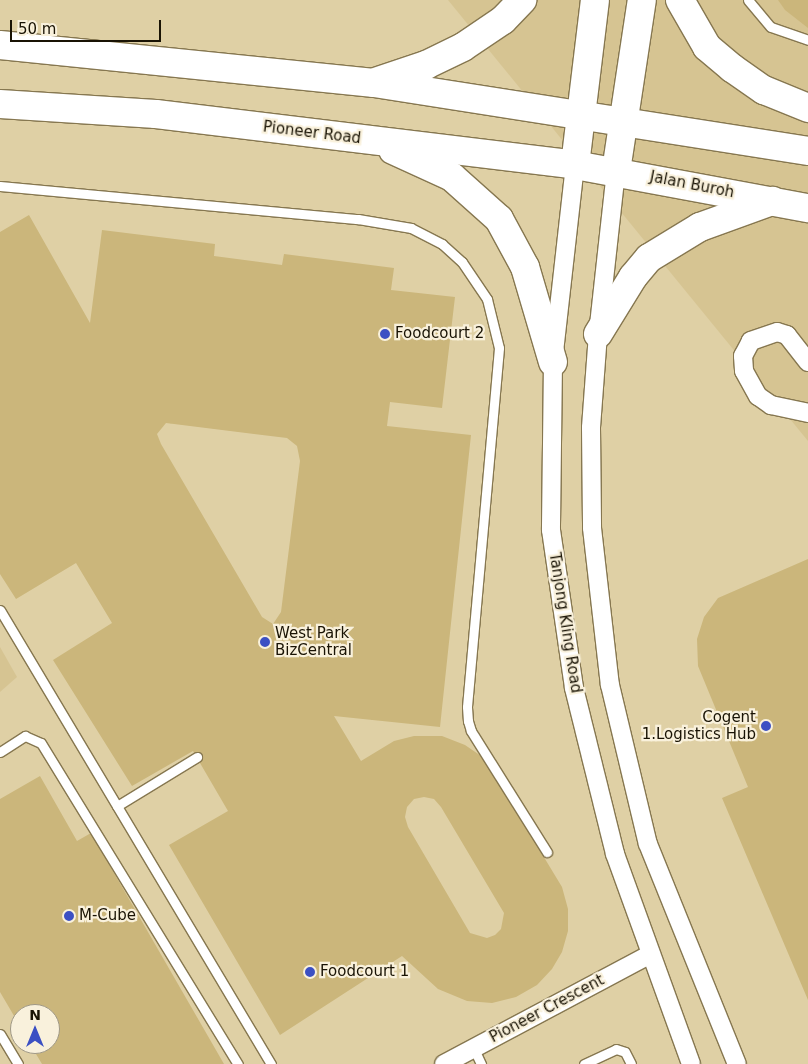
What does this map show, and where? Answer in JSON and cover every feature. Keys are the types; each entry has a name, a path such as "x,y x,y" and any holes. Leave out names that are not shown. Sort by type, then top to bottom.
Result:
{"main road":[{"path":"374,82 426,65 463,47 503,20 522,0"},
{"path":"575,165 595,0"},
{"path":"616,171 642,0"},
{"path":"680,0 707,47 732,68 764,90 808,108"},
{"path":"0,46 374,82 808,151"},
{"name":"Pioneer Road","path":"0,104 156,114 575,165"},
{"path":"371,140 452,177 499,219 525,267 553,362"},
{"name":"Jalan Buroh","path":"575,165 616,171 808,208"},
{"path":"598,334 633,276 649,258 700,227 772,201"}],"street":[{"name":"Tanjong Kling Road","path":"575,165 553,362 551,530 574,688 617,861 691,1064"},
{"path":"616,171 598,334 591,428 592,528 610,685 648,844 736,1064"},
{"path":"808,362 787,335 777,332 751,341 743,356 744,371 758,396 771,405 808,413"},
{"name":"Pioneer Crescent","path":"444,1064 478,1056 651,954"}],"lane":[{"path":"748,0 771,27 808,40"},
{"path":"0,186 385,223 411,228 442,244 462,262 487,299 499,348 467,707 468,721 471,731 547,852"},
{"path":"0,610 270,1064"},
{"path":"0,752 25,736 41,743 238,1064"},
{"path":"117,806 197,757"},
{"path":"0,1034 18,1064"},
{"path":"584,1064 616,1049 625,1052 631,1064"}],"shaded area":[{"path":"448,0 808,0 808,441"},
{"path":"0,647 17,677 0,692"}],"building":[{"path":"778,0 808,0 808,28 785,10"},
{"name":"West Park BizCentral","path":"29,215 90,323 102,230 215,244 214,256 282,265 284,254 394,268 391,290 455,297 442,408 390,402 387,426 471,435 440,727 334,716 361,761 394,741 414,736 442,736 465,745 484,758 562,887 568,909 568,931 562,952 552,969 537,985 516,997 492,1003 467,1001 438,989 402,956 280,1035 169,845 228,811 193,751 132,786 53,660 112,623 76,563 16,599 0,574 0,232","holes":["166,423 287,438 297,446 300,461 281,612 273,624 262,617 161,444 157,434","424,797 434,799 441,807 504,913 501,929 495,935 487,938 470,933 408,827 405,817 407,807 414,799"]},
{"name":"Cogent 1.Logistics Hub","path":"808,559 808,1000 722,798 748,787 698,666 697,639 704,617 718,598"},
{"name":"M-Cube","path":"40,776 77,841 91,833 224,1064 42,1064 36,1054 60,1054 60,1004 10,1004 10,1009 0,992 0,799"}],"place":[{"name":"Foodcourt 2","path":"385,334"},
{"name":"West Park BizCentral","path":"265,642"},
{"name":"Cogent 1.Logistics Hub","path":"766,726"},
{"name":"M-Cube","path":"69,916"},
{"name":"Foodcourt 1","path":"310,972"}]}
